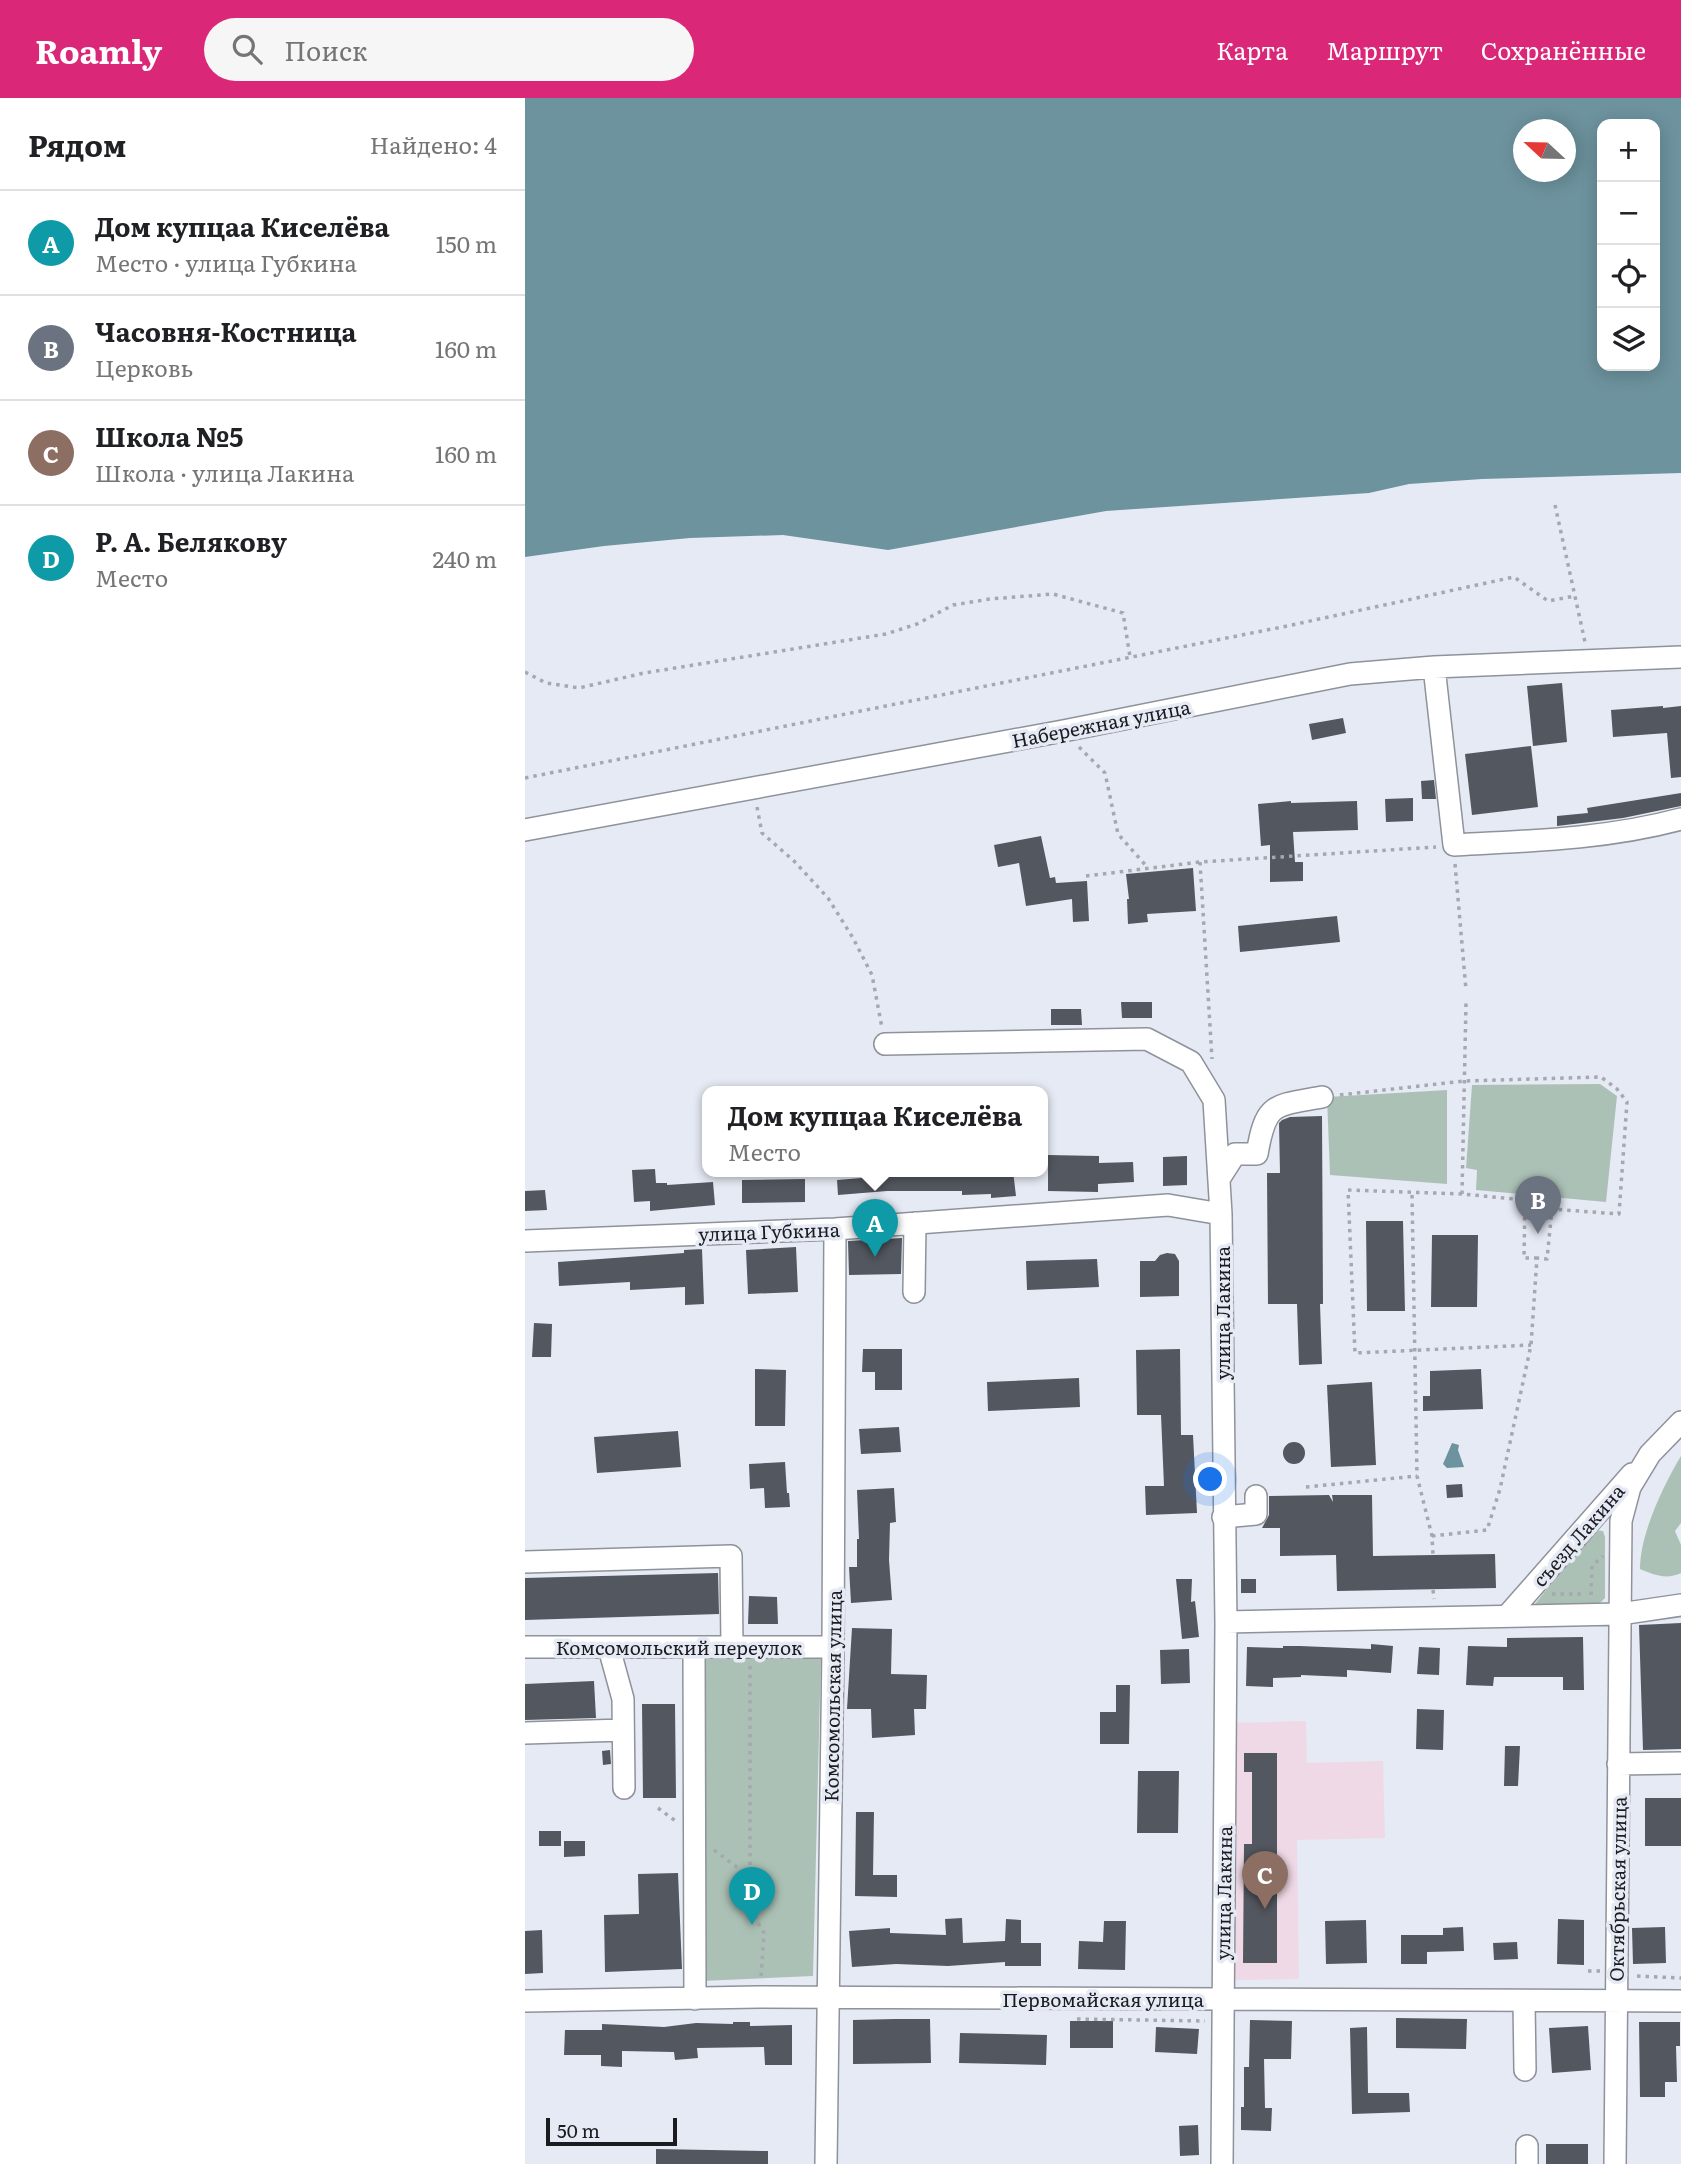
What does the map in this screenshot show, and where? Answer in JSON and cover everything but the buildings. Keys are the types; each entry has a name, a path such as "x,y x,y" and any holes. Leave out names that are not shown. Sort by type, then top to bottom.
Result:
{"street":[{"name":"Набережная улица","path":"525,830 1063,731 1350,674 1434,667 1681,657"},
{"path":"1434,667 1454,845 1550,840 1639,830 1681,819"},
{"name":"улица Лакина","path":"885,1044 1147,1039 1191,1062 1214,1100 1221,1214 1226,1622 1222,2164"},
{"path":"1219,1179 1235,1154 1257,1154 1262,1124 1271,1110 1322,1097"},
{"name":"улица Губкина","path":"525,1241 835,1229 1168,1205 1221,1214"},
{"path":"914,1292 915,1223"},
{"name":"Комсомольская улица","path":"826,2164 835,1229"},
{"name":"съезд Лакина","path":"1507,1616 1681,1422"},
{"name":"съезд Лакина","path":"1621,1614 1621,1521 1630,1487 1650,1454"},
{"path":"1223,1517 1256,1514 1256,1496"},
{"path":"525,1562 731,1556 741,1647"},
{"path":"1226,1622 1621,1614 1681,1605"},
{"name":"Октябрьская улица","path":"1615,2164 1621,1614"},
{"name":"Комсомольский переулок","path":"525,1647 833,1647"},
{"path":"609,1647 623,1699 624,1788"},
{"path":"694,1648 695,1999"},
{"path":"525,1733 624,1730"},
{"path":"1618,1764 1681,1763"},
{"name":"Первомайская улица","path":"525,2001 828,1997 1681,2001"},
{"path":"1524,2001 1525,2070"}],"path":[{"path":"1555,505 1590,661"},
{"path":"525,778 1287,626 1514,577 1548,601 1575,596"},
{"path":"525,672 546,683 579,688 644,673 886,634 917,624 953,606 991,599 1053,594 1123,613 1129,657"},
{"path":"1063,731 1105,773 1118,834 1148,868"},
{"path":"753,788 762,833 828,898 872,975 885,1044"},
{"path":"1086,876 1200,862 1454,845 1466,990"},
{"path":"1200,862 1212,1060"},
{"path":"1462,1194 1466,1003"},
{"path":"1322,1097 1464,1081 1601,1077 1617,1090 1627,1102 1619,1214 1552,1209 1525,1200 1462,1194 1348,1190 1355,1353 1531,1345"},
{"path":"1412,1194 1417,1476 1432,1536 1433,1555"},
{"path":"1525,1200 1524,1258 1548,1259 1552,1209"},
{"path":"1432,1536 1487,1530 1500,1489 1531,1345 1537,1258"},
{"path":"1306,1487 1417,1476"},
{"path":"1591,1602 1592,1566 1605,1555"},
{"path":"1552,1594 1591,1594"},
{"path":"741,1647 750,1909 764,1933 759,1997"},
{"path":"658,1808 750,1877"}],"shaded area":[{"path":"1306,1721 1307,1763 1383,1761 1385,1838 1297,1840 1299,1979 1233,1980 1229,1723"}],"green space":[{"path":"1600,1084 1617,1096 1606,1202 1476,1190 1477,1170 1466,1168 1472,1085"},
{"path":"1447,1090 1447,1184 1330,1175 1327,1097"},
{"path":"1681,1456 1681,1523 1675,1531 1681,1545 1681,1573 1660,1576 1640,1569 1641,1555 1654,1511"},
{"path":"1594,1530 1603,1531 1605,1537 1605,1598 1598,1605 1537,1609 1535,1604"},
{"path":"701,1652 821,1654 813,1976 702,1981"}],"water":[{"path":"525,98 1681,98 1681,473 1482,479 1409,484 1369,493 1106,511 888,550 783,535 690,538 525,557"},
{"path":"1452,1443 1459,1445 1464,1467 1447,1468 1443,1464"}],"place":[{"name":"Часовня-Костница","path":"1538,1234"},
{"name":"Дом купцаа Киселёва","path":"875,1257"},
{"name":"Школа №5","path":"1265,1909"},
{"name":"Р. А. Белякову","path":"752,1925"}]}
